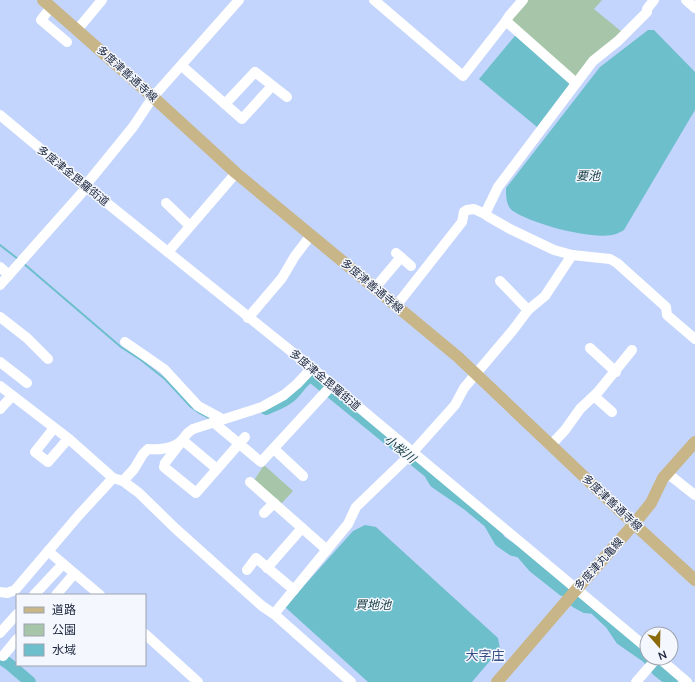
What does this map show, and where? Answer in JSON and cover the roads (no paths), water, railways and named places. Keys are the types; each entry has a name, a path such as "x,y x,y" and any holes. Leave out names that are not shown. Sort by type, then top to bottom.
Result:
{"main road":[{"name":"多度津善通寺線","path":"47,4 153,97 236,173 453,353 695,580"},
{"name":"多度津丸亀線","path":"497,682 634,524 651,503 662,478 695,442"}],"street":[{"path":"77,30 102,0"},
{"path":"0,285 86,187 133,127 153,97 239,0"},
{"path":"374,0 463,76 523,0"},
{"path":"485,214 498,187 593,61 618,41 647,12 647,9 654,0"},
{"path":"686,0 695,8"},
{"path":"47,4 41,20 67,42"},
{"path":"506,21 576,83"},
{"path":"182,66 242,119 272,86"},
{"path":"225,104 255,72 286,97"},
{"name":"多度津金毘羅街道","path":"0,117 312,368 639,641"},
{"path":"168,252 236,173"},
{"path":"166,204 190,226"},
{"path":"396,306 462,222 464,212 474,209 485,214 510,230 554,250 572,255 610,259 616,262 666,307 667,315 695,339"},
{"path":"248,318 282,278 295,256 311,235"},
{"path":"375,288 399,255 411,266"},
{"path":"274,614 348,524 356,507 412,453 455,405 464,388 528,310 545,296 572,255"},
{"path":"0,267 9,275"},
{"path":"500,281 517,292 528,310"},
{"path":"0,317 27,338 48,359"},
{"path":"126,342 164,369 198,406 242,440 261,462 332,385"},
{"path":"590,347 616,372"},
{"path":"551,445 565,430 580,409 616,372 632,350"},
{"path":"0,362 16,371 27,383"},
{"path":"242,440 196,493 164,467 165,463 182,441 186,433 217,420 262,407 284,396 312,368"},
{"path":"0,386 118,480 139,493 176,529 262,606 274,614 351,682"},
{"path":"0,409 12,396"},
{"path":"594,396 612,412"},
{"path":"54,428 35,452 48,462 68,439"},
{"path":"182,441 217,469"},
{"path":"0,592 7,593 15,590 79,515 118,480 134,469 143,454 148,449 160,450 182,441"},
{"path":"274,449 290,468 303,476"},
{"path":"667,473 695,495"},
{"path":"250,482 327,550"},
{"path":"264,513 274,503"},
{"path":"267,568 302,528"},
{"path":"48,551 99,594"},
{"path":"247,570 256,558 294,590"},
{"path":"35,594 63,564"},
{"path":"57,594 74,574"},
{"path":"0,632 16,615"},
{"path":"146,635 198,682"},
{"path":"3,656 16,640"},
{"path":"636,682 650,666"},
{"path":"663,666 687,682"}],"water":[{"name":"要池","path":"648,30 654,30 695,72 695,110 624,230 616,234 606,236 579,233 548,226 513,211 508,204 506,188 600,67"},
{"path":"519,31 574,80 537,127 479,79"},
{"name":"買地池","path":"365,525 376,527 498,638 500,649 472,682 368,682 285,607 353,531"}],"waterway":[{"path":"0,245 18,259"},
{"path":"23,263 121,347 141,360 165,379 191,407 211,419"},
{"name":"小桜川","path":"266,409 289,397 311,376 429,472 435,482 467,504 489,522 500,541 513,550 521,552 534,567 563,590"},
{"name":"小桜川","path":"576,602 585,607 594,608 611,624 621,639 639,651"},
{"path":"0,658 30,682"},
{"name":"小桜川","path":"654,666 672,682"}],"district":[{"name":"大字庄","path":"485,656"}]}
